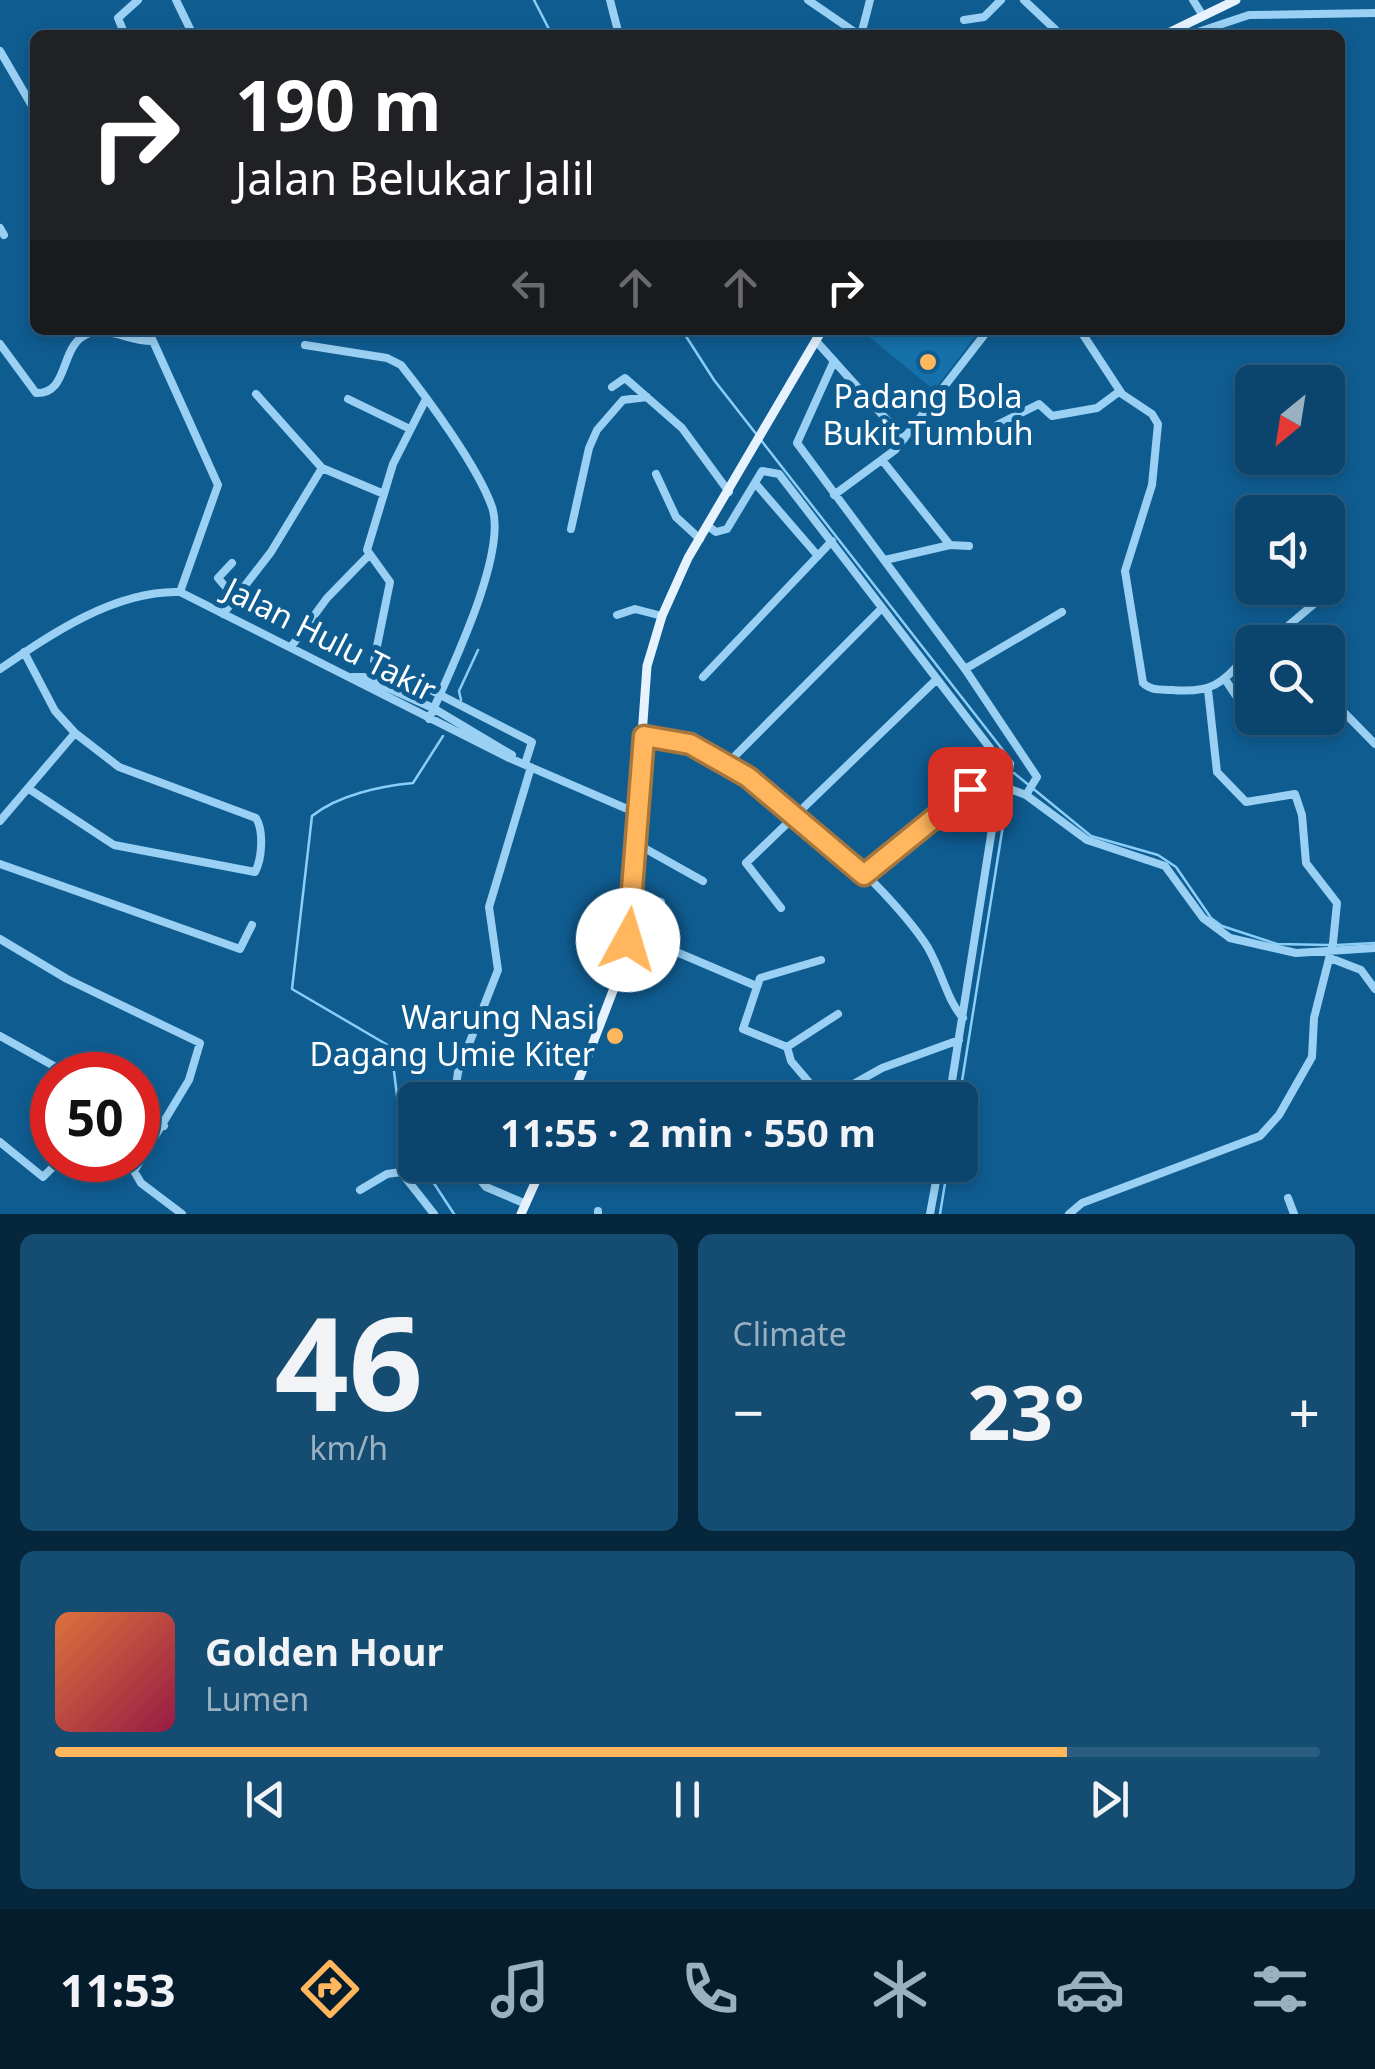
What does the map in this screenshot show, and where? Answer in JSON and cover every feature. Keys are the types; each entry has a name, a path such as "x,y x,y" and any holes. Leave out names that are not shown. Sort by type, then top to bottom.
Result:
{"main road":[{"path":"1175,30 1236,0"},
{"path":"578,1082 621,974 640,814 648,666 662,616 700,539 819,335"},
{"path":"523,1209 535,1182"}],"street":[{"path":"123,30 118,18 138,0"},
{"path":"176,0 191,30"},
{"path":"610,0 618,30"},
{"path":"808,0 853,30"},
{"path":"861,30 870,0"},
{"path":"964,20 984,17 1001,0"},
{"path":"1024,0 1055,30"},
{"path":"1194,0 1204,16"},
{"path":"1202,30 1267,13 1375,12"},
{"path":"0,51 30,102"},
{"path":"0,344 36,393 46,393 56,386 72,345 85,335"},
{"path":"114,335 137,342 153,341"},
{"path":"150,335 218,484 180,592"},
{"path":"834,495 904,439 984,335"},
{"path":"1083,335 1120,391 1152,414 1158,424 1152,486 1125,571 1140,673 1148,688 1208,690 1235,669"},
{"path":"816,341 904,439"},
{"path":"306,345 396,361 478,478 493,510 480,595 429,719"},
{"path":"834,361 796,443 1030,764 1036,782 1027,794"},
{"path":"612,387 625,378 682,428 729,492"},
{"path":"997,426 1039,404 1052,416 1096,408 1120,391"},
{"path":"256,394 322,468 384,494"},
{"path":"571,529 597,430 623,400 647,397"},
{"path":"348,399 410,429"},
{"path":"292,647 327,598 368,556 384,494 424,402"},
{"path":"882,460 950,546"},
{"path":"223,614 271,552 322,468"},
{"path":"708,526 716,532 727,530 767,469 779,474 990,748 1001,786 953,1082"},
{"path":"656,474 676,517 700,539"},
{"path":"755,484 818,556"},
{"path":"703,678 832,542"},
{"path":"885,560 950,546 970,546"},
{"path":"368,556 390,582 376,664 532,742 489,906 498,970 457,1082"},
{"path":"232,563 218,578 235,598"},
{"name":"Jalan Hulu Takir","path":"0,669 62,626 156,593 180,592 429,719 640,814"},
{"path":"1289,625 1313,605"},
{"path":"727,764 882,608"},
{"path":"616,615 635,610 662,616"},
{"path":"965,670 1058,610 1062,612"},
{"path":"24,652 56,711 119,768 256,818 260,824 259,862 254,872 125,849 64,816 29,790"},
{"path":"353,677 364,677 433,708 487,737 514,758"},
{"path":"781,908 746,863 938,680"},
{"path":"1225,680 1235,695"},
{"path":"1069,1214 1082,1202 1260,1136 1279,1115 1309,1063 1314,1018 1332,950 1337,903 1306,863 1302,815 1294,794 1246,802 1219,775 1208,690"},
{"path":"1345,713 1375,744"},
{"path":"0,821 76,733"},
{"path":"644,736 690,744 727,764 797,814 864,875 926,944 964,1018"},
{"path":"864,875 997,768"},
{"path":"1001,786 1027,794 1088,840 1165,866 1202,918 1219,932 1273,951 1375,948"},
{"path":"637,844 703,882"},
{"path":"0,864 240,949 252,925"},
{"path":"633,892 660,902 656,940 660,945 754,985"},
{"path":"0,938 68,978 200,1043 192,1074 134,1171 141,1183 182,1214"},
{"path":"1332,950 1367,974 1375,990"},
{"path":"809,1082 791,1061 786,1047 742,1029 754,985 760,978 821,960"},
{"path":"786,1047 838,1014"},
{"path":"0,1036 30,1053"},
{"path":"857,1082 882,1068 959,1040"},
{"path":"160,1124 164,1126"},
{"path":"0,1142 30,1166"},
{"path":"360,1190 387,1174 402,1172 434,1214"},
{"path":"482,1182 523,1209"},
{"path":"930,1214 936,1182"},
{"path":"1288,1198 1294,1214"}],"shaded area":[{"name":"Padang Bola Bukit Tumbuh","path":"867,335 976,335 934,390"}],"waterway":[{"path":"534,0 549,30"},
{"path":"685,335 714,380 1013,763 962,1082"},
{"path":"461,700 459,691 478,650"},
{"path":"398,1104 391,1047 292,989 312,816 334,802 360,793 413,783 443,736"},
{"path":"1014,773 1091,836 1158,855 1176,867 1211,918 1222,926 1277,944 1329,945"},
{"path":"1337,945 1375,943"},
{"path":"433,1182 454,1214"},
{"path":"940,1214 945,1182"}],"place":[{"name":"Padang Bola Bukit Tumbuh","path":"928,362"},
{"name":"Warung Nasi Dagang Umie Kiter","path":"615,1036"}],"route":[{"path":"628,940 644,736 690,744 748,777 795,812 864,875 970,789"}]}
